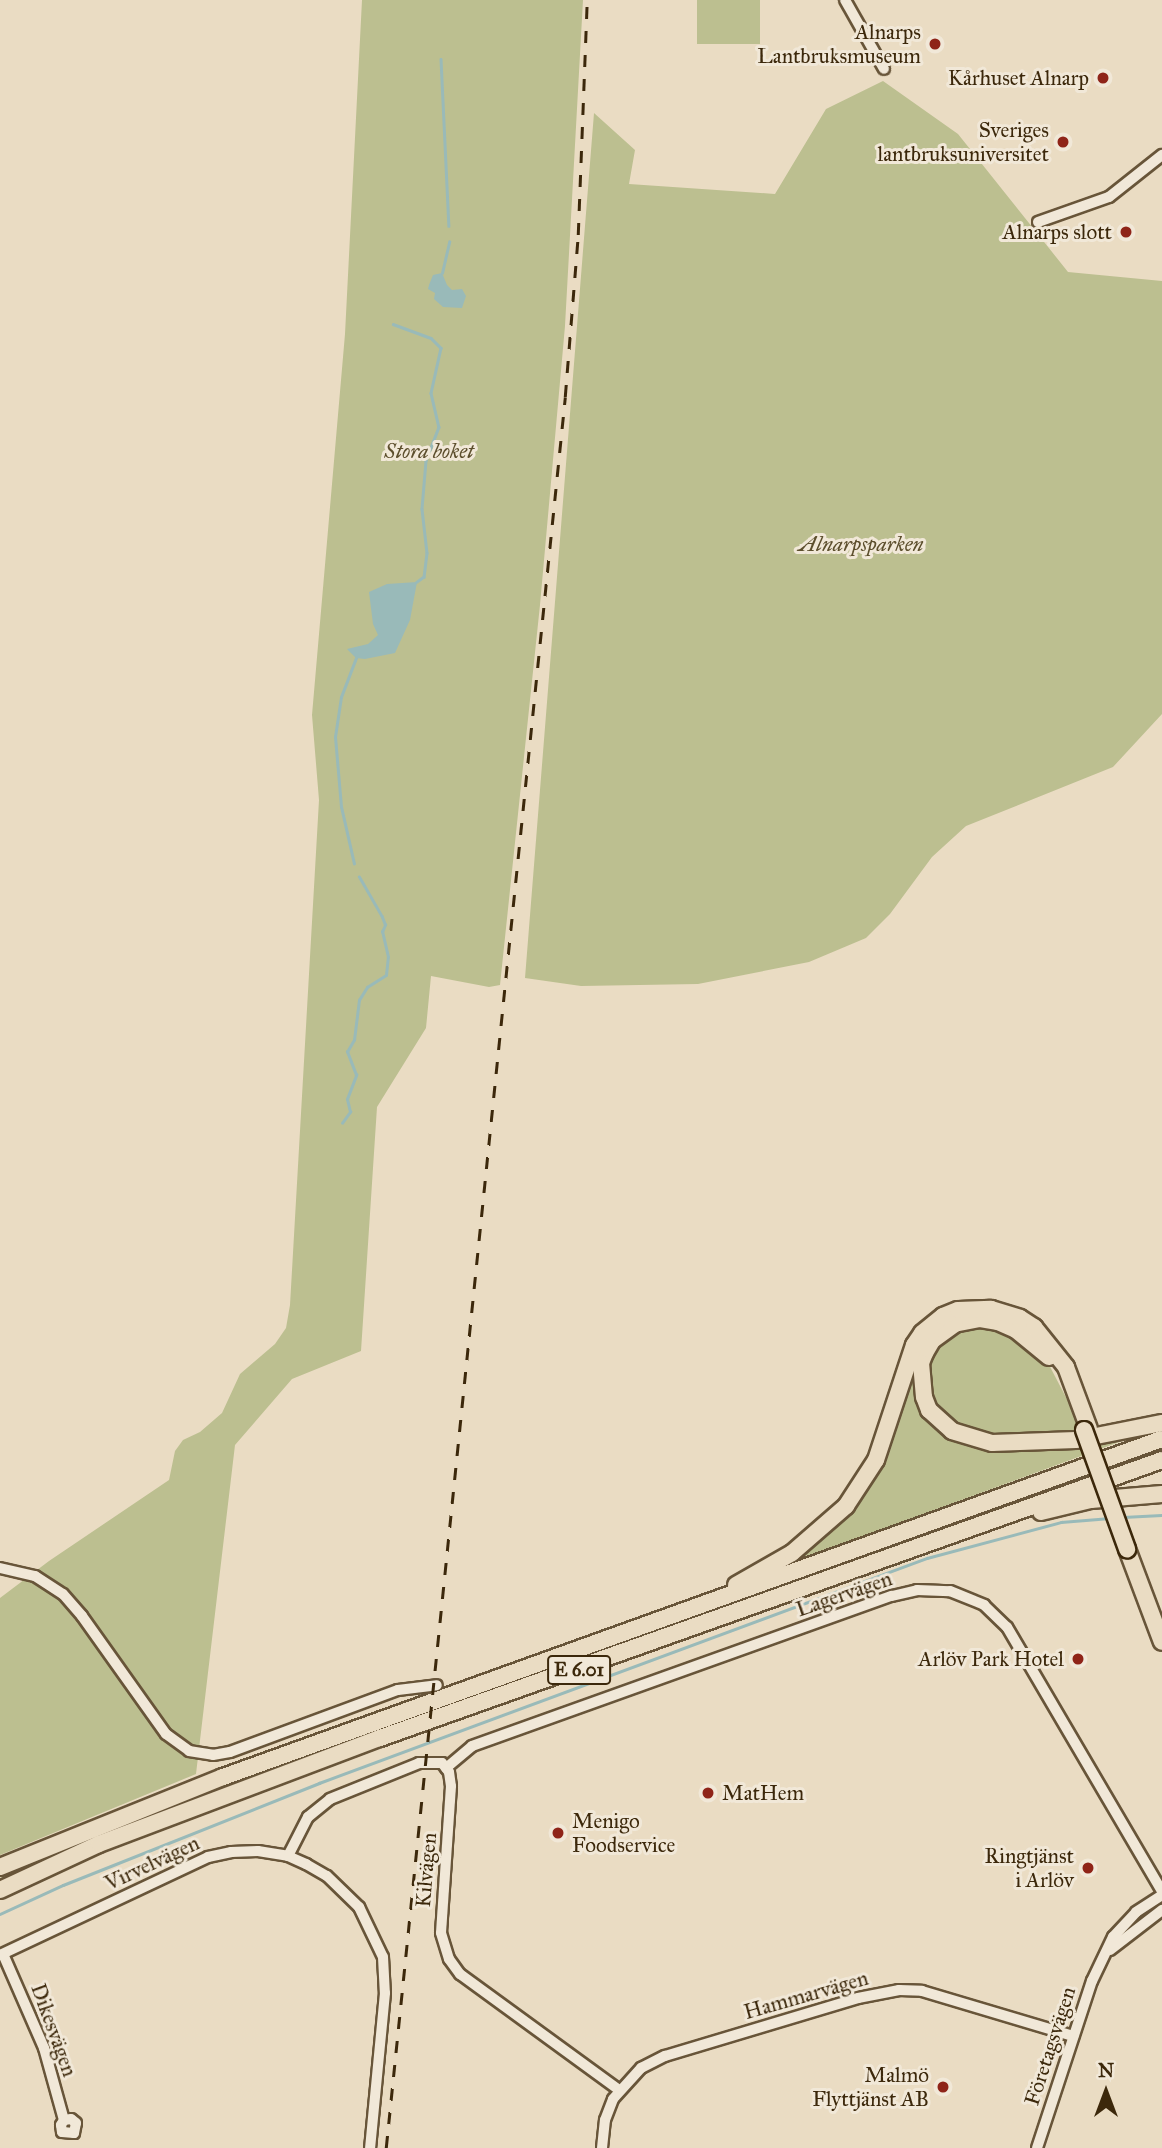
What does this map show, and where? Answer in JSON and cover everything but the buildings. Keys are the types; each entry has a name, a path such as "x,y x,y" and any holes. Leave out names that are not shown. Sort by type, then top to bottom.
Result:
{"highway":[{"path":"696,1608 792,1553 846,1506 876,1460 914,1345 922,1333 943,1315 958,1310 991,1308 1020,1318 1034,1327 1066,1367 1162,1642"},
{"path":"1086,1429 1059,1370 1035,1343 1016,1330 998,1322 967,1321 946,1329 925,1353 921,1382 929,1410 952,1431 967,1438 992,1443 1049,1442 1108,1435 1162,1423"},
{"name":"E 6.01","path":"0,1867 223,1777 1162,1439"},
{"name":"E 6.01","path":"0,1890 99,1844 380,1738 1162,1460"},
{"path":"947,1535 1091,1500 1162,1494"},
{"path":"1130,1548 1162,1615"}],"street":[{"path":"845,0 884,69"},
{"path":"1038,222 1109,197 1162,155"},
{"path":"0,1568 35,1576 63,1594 89,1625 166,1734 189,1751 201,1754 230,1752 398,1690 437,1685"},
{"name":"Lagervägen","path":"446,1768 472,1746 892,1596 917,1591 950,1591 984,1605 1007,1627 1162,1893"},
{"path":"288,1856 308,1817 330,1799 429,1761 442,1763 446,1768"},
{"name":"Kilvägen","path":"446,1768 451,1786 441,1933 449,1959 460,1974 619,2090"},
{"name":"Virvelvägen","path":"1,1955 208,1857 244,1851 288,1856 327,1876 344,1890 371,1927 383,1957 385,1993 370,2148"},
{"name":"Företagsvägen","path":"1037,2148 1073,2036 1103,1957 1119,1928 1162,1893"},
{"name":"Företagsvägen","path":"1103,1957 1117,1942 1162,1910"},
{"name":"Dikesvägen","path":"1,1955 37,2029 64,2120"},
{"name":"Hammarvägen","path":"602,2148 605,2120 619,2090 641,2068 665,2056 858,1998 899,1990 922,1991 1073,2036"}],"green space":[{"name":"Stora boket","path":"362,0 583,0 565,326 540,605 500,985 489,987 431,976 426,1028 377,1107 361,1351 292,1379 235,1445 196,1774 0,1855 0,1598 49,1561 169,1480 175,1451 183,1440 200,1432 222,1413 240,1374 275,1344 286,1328 290,1305 319,800 312,715 345,334"},
{"path":"697,0 760,0 760,44 697,44"},
{"name":"Alnarpsparken","path":"883,81 958,134 1068,272 1162,281 1162,714 1113,767 966,826 932,857 890,914 866,938 809,962 698,984 581,986 525,978 594,113 635,150 629,184 775,194 826,109"},
{"path":"983,1326 1000,1329 1047,1361 1070,1405 1081,1435 1008,1439 954,1425 939,1411 930,1396 927,1375 932,1356 954,1332"},
{"path":"911,1365 915,1368 915,1388 921,1407 986,1448 1028,1450 1122,1441 790,1563 788,1561 820,1540 847,1514 869,1486 888,1448"},
{"path":"1162,1443 1162,1449 812,1577 0,1884 0,1878 32,1863 204,1794"}],"water":[{"path":"442,273 452,290 462,289 466,296 462,308 443,307 434,299 435,293 428,289 433,275"},
{"path":"417,582 410,620 395,653 365,659 356,658 347,649 368,644 378,635 373,624 369,592 387,584"}],"waterway":[{"path":"441,59 449,226"},
{"path":"442,273 449,242"},
{"path":"393,324 431,338 441,348 431,393 439,427 426,461 422,509 427,553 424,577 417,582"},
{"path":"354,864 341,807 335,737 341,697 356,658"},
{"path":"342,1123 350,1112 347,1099 356,1075 347,1052 354,1040 359,1000 367,987 386,975 388,957 382,932 385,925 359,877"},
{"path":"1123,1517 1162,1515"},
{"path":"0,1914 63,1885 319,1783 927,1558 1061,1522 1110,1518"}],"railway":[{"path":"386,2148 565,397 578,235 587,0"}],"place":[{"name":"Alnarps Lantbruksmuseum","path":"935,44"},
{"name":"Kårhuset Alnarp","path":"1103,78"},
{"name":"Sveriges lantbruksuniversitet","path":"1063,142"},
{"name":"Alnarps slott","path":"1126,232"},
{"name":"Arlöv Park Hotel","path":"1078,1659"},
{"name":"MatHem","path":"708,1793"},
{"name":"Menigo Foodservice","path":"558,1833"},
{"name":"Ringtjänst i Arlöv","path":"1088,1868"},
{"name":"Malmö Flyttjänst AB","path":"943,2087"}]}
